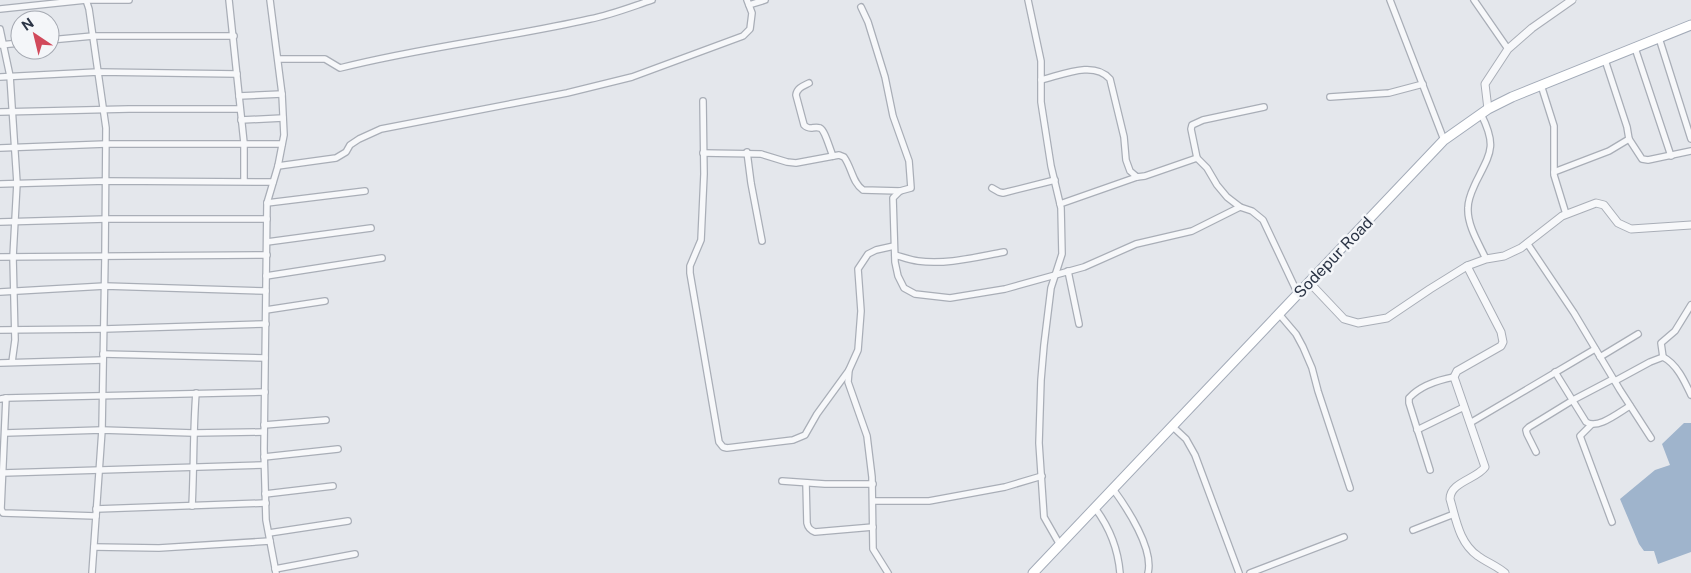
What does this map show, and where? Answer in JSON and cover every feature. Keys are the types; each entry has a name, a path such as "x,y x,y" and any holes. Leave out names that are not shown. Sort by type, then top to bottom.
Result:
{"main road":[{"name":"Sodepur Road","path":"1033,573 1444,140 1485,111 1512,97 1691,26"}],"street":[{"path":"0,9 86,0 129,0"},
{"path":"86,0 106,128 102,430 92,573"},
{"path":"229,0 244,144 244,181"},
{"path":"270,0 282,94 284,136 278,166 267,203 264,465 268,533 275,571 355,554"},
{"path":"278,59 325,59 340,68 375,59 592,19 652,0"},
{"path":"278,166 336,158 346,152 350,145 359,139 381,129 567,93 632,77 743,36 750,29 752,13 748,2 765,0"},
{"path":"1028,0 1041,60 1041,102 1060,204 1062,254 1052,288 1041,380 1039,443 1044,516 1060,545"},
{"path":"1390,0 1444,140"},
{"path":"1474,0 1508,49"},
{"path":"1486,259 1470,221 1468,210 1470,195 1488,160 1491,150 1491,140 1485,111 1485,84 1508,49 1532,28 1572,0"},
{"path":"703,153 747,152 796,163 833,156 844,157 858,186 863,190 900,191 911,188 909,161 894,116 868,22 861,7"},
{"path":"0,29 10,76 17,183 13,257 14,329 12,362"},
{"path":"60,39 93,36 234,36"},
{"path":"1659,38 1691,139"},
{"path":"1635,48 1671,156"},
{"path":"1604,60 1627,127 1628,139 1642,159 1648,160 1691,151"},
{"path":"1041,80 1073,72 1095,70 1106,74 1110,79 1124,137 1126,160 1130,171 1137,177"},
{"path":"0,77 98,72 237,74"},
{"path":"809,83 797,91 796,95 801,117 806,128 819,128 823,130 833,156"},
{"path":"1330,96 1388,93 1423,84"},
{"path":"1541,85 1554,126 1554,175 1566,214"},
{"path":"239,96 282,94"},
{"path":"703,101 701,240 690,266 690,273 719,442 723,446 727,448 793,440 805,435 817,414 849,370 858,350 861,311 858,269 868,254 894,246"},
{"path":"1264,107 1202,120 1195,123 1191,129 1197,158 1207,168 1217,185 1227,197 1240,207 1252,211 1263,220 1298,294"},
{"path":"0,112 103,109 240,109"},
{"path":"241,120 283,118"},
{"path":"1554,172 1609,151 1628,139"},
{"path":"0,148 106,144 282,144"},
{"path":"747,152 762,241"},
{"path":"1060,204 1197,158"},
{"path":"992,188 1003,193 1055,180"},
{"path":"0,184 106,181 273,182"},
{"path":"267,203 365,191"},
{"path":"900,191 893,198 894,246 898,276 904,288 916,294 950,298 1005,289 1068,271 1103,260 1136,244 1192,231 1240,207"},
{"path":"1309,282 1344,319 1358,323 1386,318 1467,266 1486,259 1504,256 1521,248 1562,216 1596,203 1604,205 1618,223 1631,229 1691,224"},
{"path":"0,222 267,218"},
{"path":"267,242 371,228"},
{"path":"1527,243 1574,313 1651,438"},
{"path":"895,255 918,261 941,261 962,260 1004,252"},
{"path":"0,257 267,255"},
{"path":"266,276 382,258"},
{"path":"1467,266 1501,332 1503,342 1501,346 1457,371 1454,377 1485,467 1480,473 1457,487 1450,495 1454,514 1466,545 1476,555 1505,573"},
{"path":"1068,271 1079,324"},
{"path":"0,292 105,286 266,292"},
{"path":"266,310 325,301"},
{"path":"1663,357 1661,342 1675,331 1691,306"},
{"path":"1279,314 1296,334 1306,354 1350,488"},
{"path":"0,330 266,324"},
{"path":"1600,357 1638,334"},
{"path":"1470,423 1595,349"},
{"path":"0,363 103,357 265,358"},
{"path":"1536,452 1526,430 1529,427 1573,400 1663,357"},
{"path":"1663,357 1668,360 1680,375 1691,395"},
{"path":"849,370 848,382 867,436 872,484 873,549 888,573"},
{"path":"1555,372 1586,422 1591,425"},
{"path":"1430,470 1408,403 1409,398 1425,386 1454,377"},
{"path":"265,392 3,398 5,432 2,510 3,513 96,513 192,506 266,504"},
{"path":"192,506 193,433 196,394"},
{"path":"1612,522 1580,436 1591,425 1597,424 1630,406"},
{"path":"1417,430 1464,407"},
{"path":"264,425 326,420"},
{"path":"1172,426 1186,439 1195,455 1238,573"},
{"path":"5,432 102,430 193,433 264,432"},
{"path":"264,457 338,449"},
{"path":"4,473 264,465"},
{"path":"872,502 929,501 1006,488 1042,476"},
{"path":"782,481 872,484"},
{"path":"806,483 807,523 811,531 873,527"},
{"path":"265,494 334,486"},
{"path":"1113,489 1130,513 1137,527 1150,565 1148,573"},
{"path":"1095,508 1110,530 1120,573"},
{"path":"1413,530 1454,514"},
{"path":"268,533 348,521"},
{"path":"1250,573 1344,537"},
{"path":"94,547 159,548 270,541"}],"water":[{"path":"1684,423 1691,423 1691,552 1658,564 1654,551 1644,551 1639,544 1620,499 1655,470 1670,465 1662,444"}]}
